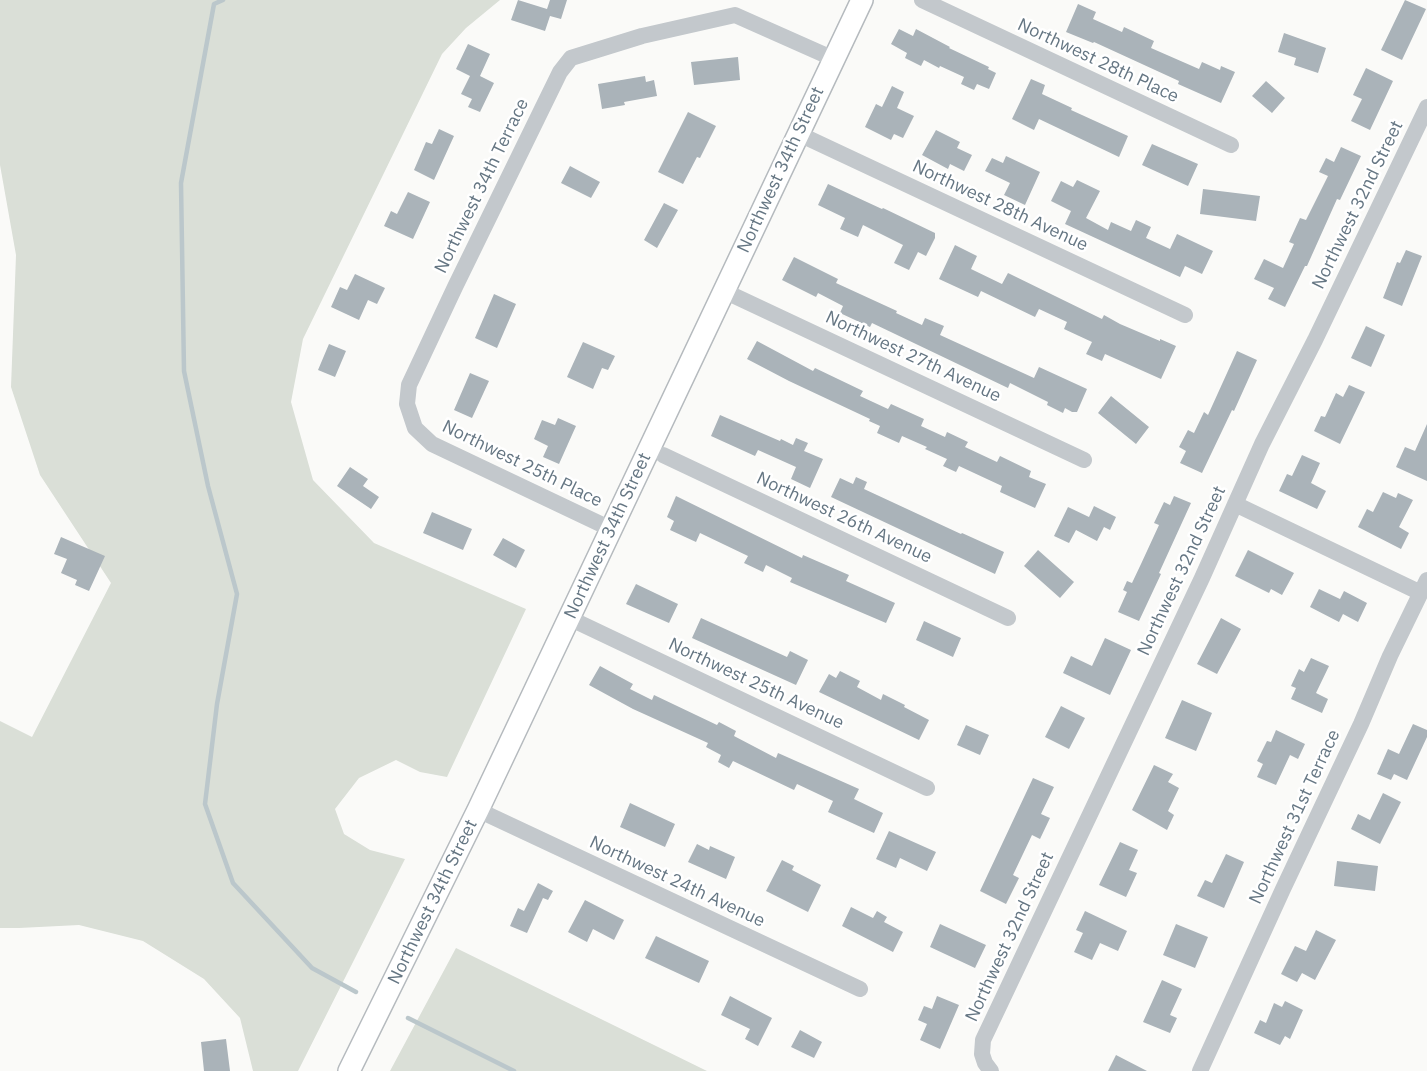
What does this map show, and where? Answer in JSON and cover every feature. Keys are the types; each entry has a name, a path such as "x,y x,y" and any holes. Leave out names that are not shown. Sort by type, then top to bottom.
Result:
{"main road":[{"name":"Northwest 34th Street","path":"349,1071 478,810 862,0"}],"street":[{"name":"Northwest 28th Place","path":"922,0 1231,145"},
{"name":"Northwest 34th Terrace","path":"406,404 409,386 455,287 560,72 571,58 642,36 735,15 834,59"},
{"name":"Northwest 32nd Street","path":"991,1071 984,1063 982,1054 983,1040 1194,596 1262,444 1315,340 1427,107"},
{"name":"Northwest 28th Avenue","path":"798,134 1185,315"},
{"name":"Northwest 27th Avenue","path":"724,291 1084,460"},
{"name":"Northwest 25th Place","path":"406,404 415,428 432,444 611,530"},
{"name":"Northwest 26th Avenue","path":"663,455 1008,618"},
{"path":"1235,504 1424,587"},
{"name":"Northwest 31st Terrace","path":"1200,1071 1361,724 1390,656 1424,587"},
{"name":"Northwest 25th Avenue","path":"569,618 926,788"},
{"name":"Northwest 24th Avenue","path":"478,810 860,989"}],"shaded area":[{"path":"0,0 500,0 466,28 442,54 303,339 291,402 313,480 374,543 526,609 447,777 420,772 396,760 359,778 335,809 344,834 370,850 405,859 298,1071 253,1071 240,1018 204,979 143,941 79,925 0,928 0,721 32,737 111,583 40,475 11,387 16,255 0,165"},
{"path":"456,948 707,1071 390,1071"}],"building":[{"path":"518,0 547,9 550,0 567,0 561,19 550,16 545,31 511,20"},
{"path":"1405,0 1426,9 1402,60 1381,50"},
{"path":"1078,4 1096,12 1093,19 1122,32 1124,27 1154,41 1151,48 1199,69 1202,62 1220,70 1221,66 1235,72 1221,103 1178,84 1179,81 1094,42 1066,32"},
{"path":"899,29 913,36 916,29 949,48 989,67 988,69 996,73 989,89 977,84 974,90 961,84 964,77 924,60 921,66 905,58 907,53 891,44"},
{"path":"1284,33 1326,48 1318,73 1294,65 1296,58 1278,52"},
{"path":"468,44 490,54 480,76 494,83 480,112 468,107 472,99 461,94 470,76 456,69"},
{"path":"738,57 740,80 694,85 691,62"},
{"path":"1366,68 1393,81 1370,130 1351,121 1362,99 1353,95"},
{"path":"645,76 646,82 654,80 657,96 624,102 625,105 602,109 598,84"},
{"path":"1031,79 1045,85 1042,94 1072,108 1071,110 1128,136 1119,157 1039,119 1034,130 1012,119"},
{"path":"1266,81 1285,98 1272,113 1252,96"},
{"path":"892,86 904,92 897,108 914,116 903,138 894,134 891,140 865,127 876,104 882,107"},
{"path":"688,112 716,126 700,158 697,157 683,184 658,172"},
{"path":"439,129 454,136 434,180 414,170 426,142 432,144"},
{"path":"936,130 960,142 957,148 972,155 964,171 950,164 948,169 922,155"},
{"path":"1152,144 1198,164 1188,186 1142,165"},
{"path":"1341,147 1361,156 1340,200 1337,199 1307,266 1305,266 1285,307 1268,299 1274,288 1254,279 1264,259 1283,268 1294,244 1289,242 1300,218 1306,220 1328,176 1319,172 1326,158 1334,162"},
{"path":"1006,156 1040,172 1025,205 1004,195 1010,183 985,171 992,158 1003,163"},
{"path":"570,166 600,182 591,198 561,183"},
{"path":"1077,180 1100,191 1086,218 1108,230 1111,222 1131,231 1136,220 1151,227 1146,238 1170,249 1177,234 1213,251 1202,274 1185,266 1180,277 1065,224 1071,211 1051,201 1061,181 1073,187"},
{"path":"828,184 935,233 935,238 926,256 918,252 909,270 894,263 903,245 863,225 858,237 840,229 845,218 818,205"},
{"path":"1203,189 1260,196 1256,221 1200,214"},
{"path":"408,192 430,202 413,239 384,226 391,211 397,214"},
{"path":"664,203 678,210 657,248 644,240"},
{"path":"955,245 977,256 971,269 1002,284 1008,273 1102,319 1104,315 1120,324 1176,346 1161,379 1105,354 1102,361 1086,354 1092,342 1064,329 1067,322 1039,309 1035,317 981,291 978,297 939,279"},
{"path":"1406,250 1422,256 1402,306 1383,298 1397,262 1400,263"},
{"path":"794,257 838,279 836,283 897,311 896,313 922,325 925,318 944,326 940,335 1034,378 1039,367 1087,389 1077,412 1072,412 1065,408 1063,413 1047,405 1048,402 1010,383 1008,388 872,323 870,327 840,313 843,306 818,293 816,297 782,280"},
{"path":"355,274 385,288 377,304 368,300 359,320 331,307 340,287 347,290"},
{"path":"494,294 516,304 497,348 475,338"},
{"path":"1366,326 1385,335 1371,367 1351,358"},
{"path":"757,341 813,371 815,368 863,391 860,396 888,409 891,404 924,419 921,426 945,437 947,432 968,442 965,447 997,462 1000,456 1031,471 1029,477 1046,484 1035,508 1000,492 1002,486 959,466 956,472 943,466 947,459 925,449 927,447 902,436 899,443 877,433 880,426 869,421 870,419 747,359"},
{"path":"583,342 615,356 608,370 602,368 593,389 567,377"},
{"path":"329,344 346,351 335,377 318,370"},
{"path":"1237,351 1257,360 1234,411 1232,410 1202,473 1180,463 1186,451 1179,447 1188,430 1194,433 1204,412 1208,415"},
{"path":"470,373 489,381 472,418 454,410"},
{"path":"1349,385 1365,392 1340,444 1314,431 1321,416 1325,417 1336,393 1343,397"},
{"path":"1111,396 1149,427 1136,444 1098,413"},
{"path":"720,415 780,441 781,439 793,445 796,438 808,443 804,451 823,459 810,488 791,479 796,467 758,450 755,456 711,436"},
{"path":"558,418 576,426 559,464 543,457 548,446 534,439 542,420 555,425"},
{"path":"1427,424 1427,481 1396,467 1405,447 1415,451"},
{"path":"1302,455 1320,463 1311,483 1326,491 1317,509 1279,491 1287,474 1292,476"},
{"path":"350,467 368,479 363,486 379,497 371,509 337,486"},
{"path":"856,477 867,482 864,489 1004,552 995,574 831,497 840,478 853,484"},
{"path":"1383,492 1396,498 1398,493 1413,500 1399,527 1409,533 1401,549 1358,527 1367,509 1373,512"},
{"path":"676,496 802,558 803,555 849,575 846,581 895,603 886,623 790,582 792,578 766,565 763,572 744,563 748,556 700,533 696,542 670,530 674,521 667,517"},
{"path":"1174,496 1191,503 1139,621 1118,612 1127,592 1123,590 1127,581 1132,583 1141,564 1159,525 1154,523 1164,502 1170,505"},
{"path":"1094,506 1116,517 1110,530 1104,527 1097,541 1076,530 1069,543 1054,536 1068,507 1089,517"},
{"path":"432,512 472,529 463,550 423,533"},
{"path":"61,537 105,556 89,591 75,585 77,580 61,573 67,559 54,554"},
{"path":"503,538 525,550 516,568 493,555"},
{"path":"1038,550 1074,582 1060,598 1024,566"},
{"path":"1248,550 1294,573 1282,595 1271,589 1269,593 1235,576"},
{"path":"636,584 678,604 669,623 626,604"},
{"path":"1319,589 1340,599 1344,591 1367,603 1358,622 1343,614 1339,622 1310,607"},
{"path":"701,618 787,657 790,651 808,660 796,685 692,638"},
{"path":"1221,618 1241,629 1217,674 1197,664"},
{"path":"924,621 961,638 953,657 916,640"},
{"path":"1105,638 1131,650 1110,695 1063,673 1071,656 1092,666"},
{"path":"1311,658 1329,666 1316,693 1328,699 1322,713 1291,699 1296,688 1291,686 1299,669 1304,672"},
{"path":"600,666 633,684 630,689 652,700 654,695 717,725 719,722 736,731 734,736 776,758 778,753 859,789 854,799 883,813 874,833 828,812 833,801 797,784 794,790 733,761 729,768 718,762 721,755 706,747 708,743 633,709 589,685"},
{"path":"840,671 860,681 857,687 881,700 883,694 929,720 919,740 819,692 829,674 836,678"},
{"path":"1182,700 1212,713 1196,751 1165,738"},
{"path":"1061,706 1085,718 1069,749 1045,737"},
{"path":"1413,724 1427,730 1427,737 1407,780 1394,774 1391,780 1377,774 1388,749 1399,754"},
{"path":"966,725 989,735 980,755 957,745"},
{"path":"1276,730 1305,744 1298,759 1290,755 1276,785 1257,777 1263,764 1257,761 1267,741 1271,742"},
{"path":"1154,765 1173,774 1168,782 1179,788 1168,811 1174,815 1167,830 1132,810"},
{"path":"1033,778 1054,787 1041,814 1050,818 1040,839 1032,835 1013,875 1019,878 1006,904 980,891"},
{"path":"1383,793 1401,802 1380,844 1351,829 1358,814 1370,820"},
{"path":"630,803 675,824 665,847 620,827"},
{"path":"889,831 936,852 927,871 900,858 896,868 876,859"},
{"path":"1120,842 1138,850 1129,870 1137,873 1126,897 1099,885"},
{"path":"697,844 709,850 710,846 735,857 726,879 688,862"},
{"path":"1226,854 1244,862 1224,908 1197,896 1205,880 1212,883"},
{"path":"782,860 794,866 792,870 821,885 808,912 766,891"},
{"path":"1337,861 1378,866 1375,891 1334,886"},
{"path":"538,883 553,891 548,900 543,898 527,933 510,926 518,908 524,911"},
{"path":"585,900 624,920 614,940 593,929 587,942 568,932"},
{"path":"851,907 873,918 877,911 887,917 884,922 903,932 893,952 842,926"},
{"path":"1085,911 1127,931 1118,951 1100,943 1092,960 1074,952 1083,933 1076,930"},
{"path":"940,924 986,945 975,968 930,947"},
{"path":"1176,924 1208,937 1195,968 1163,955"},
{"path":"1316,930 1336,940 1315,980 1302,973 1297,982 1281,974 1295,946 1306,951"},
{"path":"656,936 709,961 699,983 645,958"},
{"path":"1162,980 1182,989 1170,1015 1177,1018 1170,1033 1143,1022"},
{"path":"730,996 772,1018 758,1046 745,1039 750,1029 721,1015"},
{"path":"937,996 959,1005 940,1049 920,1040 927,1024 918,1020 924,1006 932,1009"},
{"path":"1285,1001 1303,1010 1290,1039 1285,1036 1280,1045 1254,1033 1260,1020 1266,1023 1274,1003 1282,1007"},
{"path":"800,1030 822,1042 814,1058 791,1047"},
{"path":"226,1039 230,1071 204,1071 201,1042"},
{"path":"1116,1055 1147,1071 1108,1071"}],"waterway":[{"path":"223,0 214,4 181,183 184,371 208,486 237,594 217,704 205,804 233,883 312,968 356,992"},
{"path":"408,1018 514,1071"}]}
